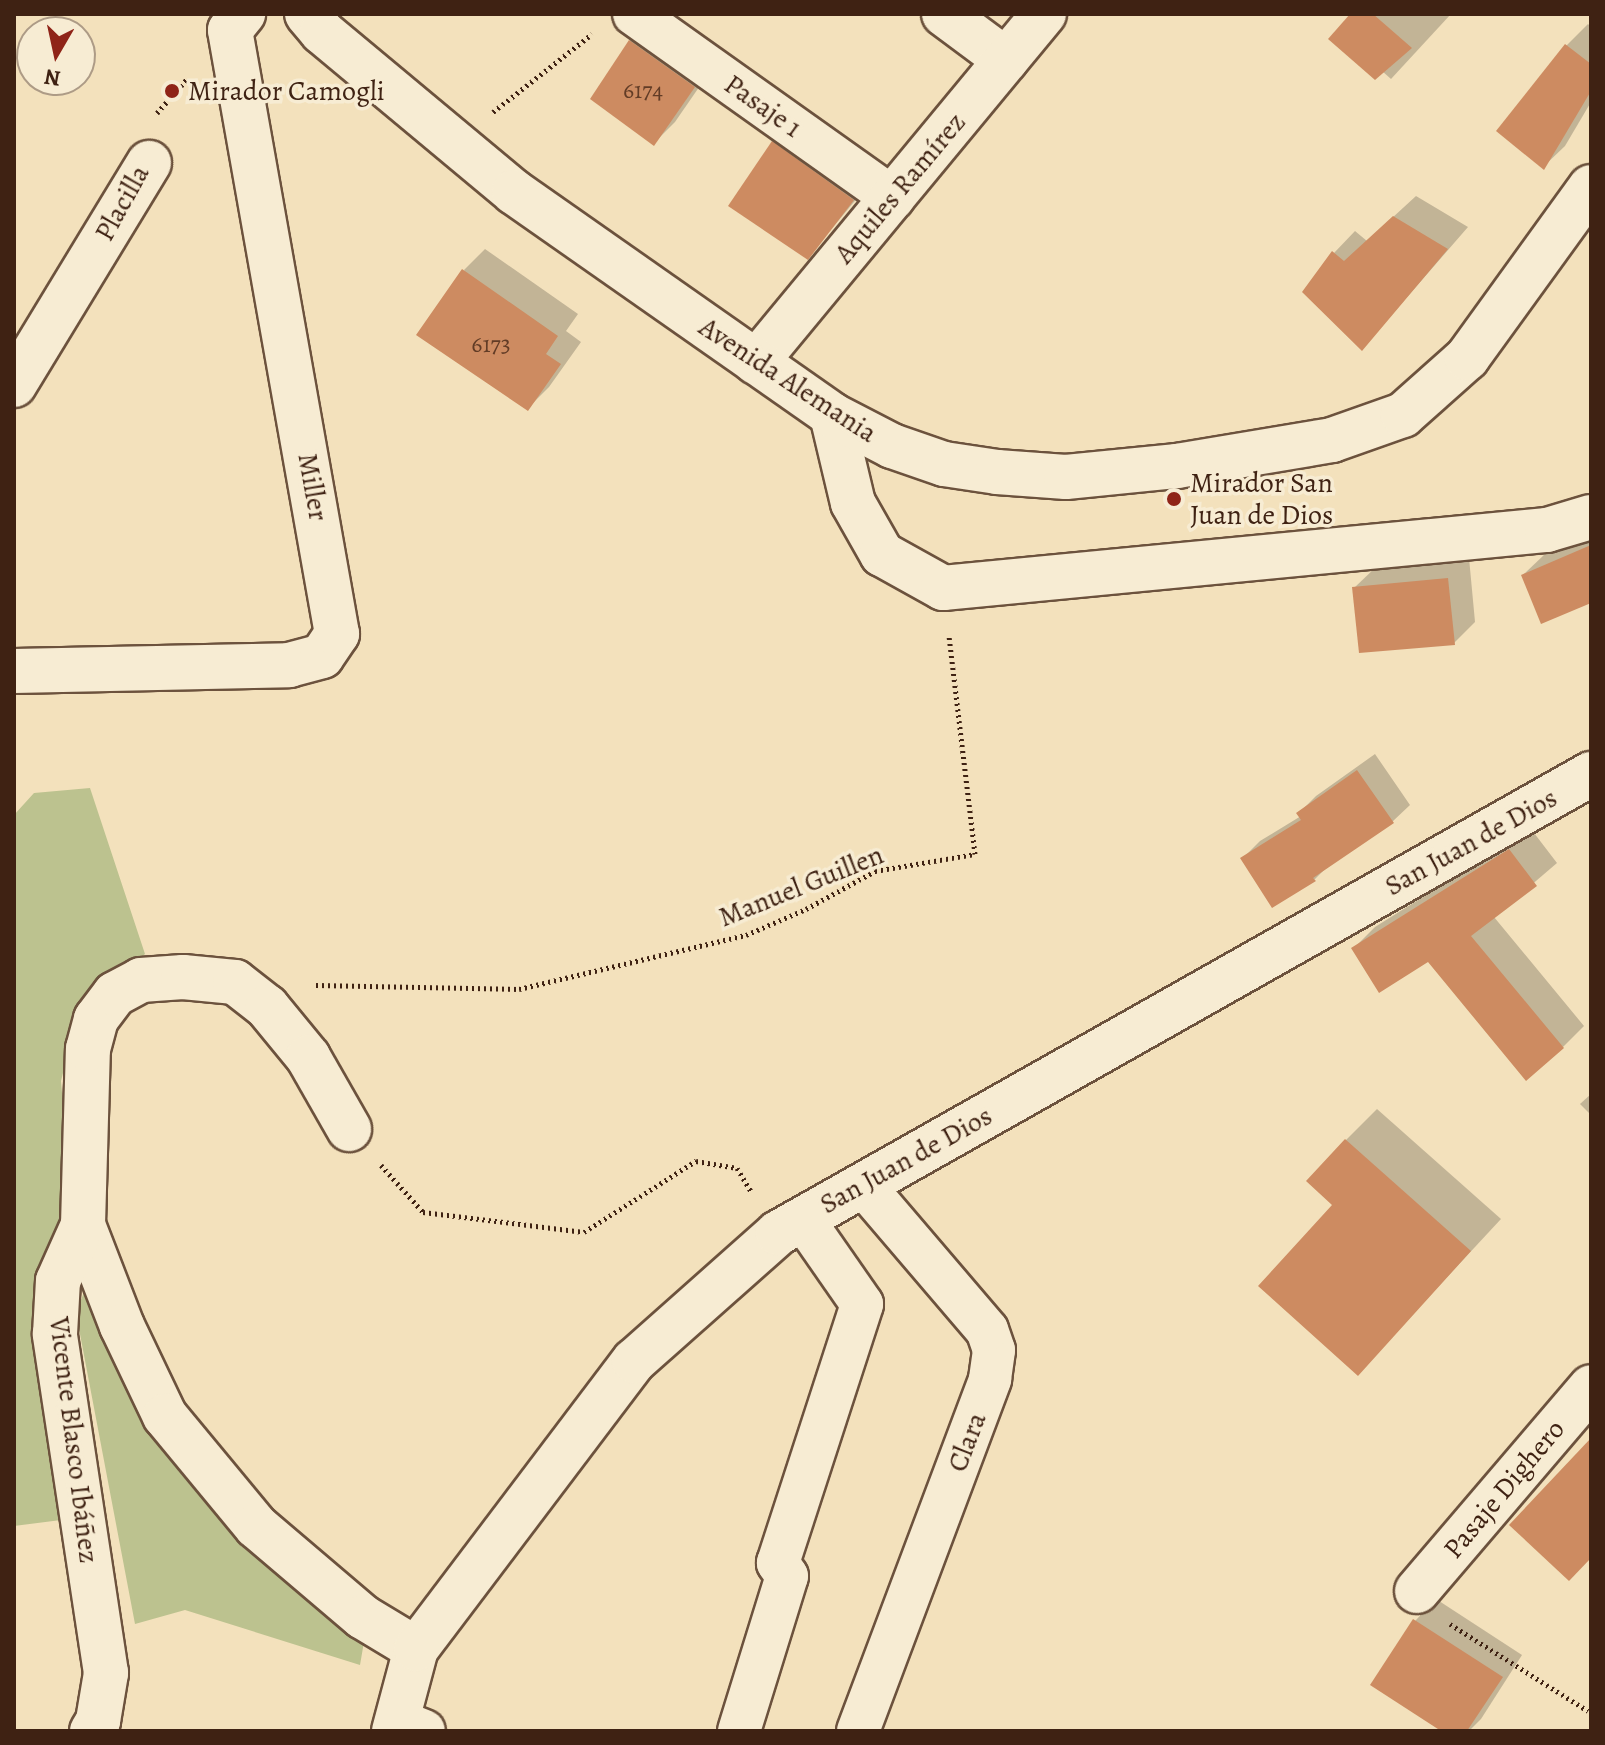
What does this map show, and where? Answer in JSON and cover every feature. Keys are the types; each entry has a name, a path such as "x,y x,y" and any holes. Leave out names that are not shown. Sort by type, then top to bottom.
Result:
{"street":[{"name":"Avenida Alemania","path":"307,14 322,32 514,192 832,415 892,446 944,464 1066,477 1177,466 1332,440 1403,415 1467,358 1591,187"},
{"path":"944,14 1006,60"},
{"name":"Aquiles Ramírez","path":"756,362 1044,14"},
{"name":"Pasaje 1","path":"620,19 893,198"},
{"name":"Miller","path":"14,671 289,665 322,656 337,634 237,22"},
{"name":"Placilla","path":"14,385 149,163"},
{"path":"832,415 853,503 882,554 943,588 1547,530 1591,517"},
{"name":"San Juan de Dios","path":"405,1727 416,1649 634,1361 790,1226 1591,774"},
{"path":"83,1225 88,1049 96,1019 105,1007 115,994 141,980 183,977 235,982 267,1007 308,1057 349,1129"},
{"name":"Clara","path":"858,1731 990,1379 994,1350 987,1330 863,1185"},
{"name":"Vicente Blasco Ibáñez","path":"83,1225 122,1326 165,1416 256,1526 363,1617 416,1649"},
{"name":"Vicente Blasco Ibáñez","path":"83,1225 58,1281 55,1334 106,1673 98,1721 92,1731"},
{"path":"739,1731 787,1576 778,1563 862,1304 790,1226"},
{"name":"Pasaje Dighero","path":"1417,1591 1591,1387"}],"path":[{"path":"454,142 620,19"},
{"name":"Placilla","path":"149,163 146,126 237,22"},
{"name":"Manuel Guillen","path":"310,985 519,989 746,935 806,909 875,871 975,854 943,588"},
{"path":"349,1129 423,1212 584,1232 696,1161 737,1168 790,1226"},
{"path":"1417,1591 1427,1610 1590,1712"}],"green space":[{"path":"90,788 145,954 79,1009 61,1081 74,1231 61,1520 14,1526 14,815 34,793"},
{"path":"92,1271 152,1423 365,1636 360,1665 185,1610 135,1624 76,1313"}],"building":[{"path":"1350,14 1373,14 1412,48 1375,80 1328,39"},
{"path":"629,40 695,87 654,146 590,99"},
{"path":"1565,44 1591,64 1591,91 1544,170 1496,131"},
{"path":"772,141 854,200 808,260 728,206"},
{"path":"1393,216 1448,249 1362,351 1302,292 1332,251 1344,261"},
{"path":"462,269 558,336 546,354 561,364 528,411 416,335"},
{"path":"1591,545 1591,603 1541,624 1521,575"},
{"path":"1448,578 1455,645 1359,653 1352,587"},
{"path":"1357,770 1394,823 1313,878 1316,881 1272,908 1240,858 1301,820 1296,813"},
{"path":"1509,849 1537,886 1471,936 1564,1048 1526,1081 1428,962 1379,993 1351,948"},
{"path":"1345,1139 1471,1251 1358,1376 1258,1286 1332,1205 1306,1181"},
{"path":"1591,1438 1591,1558 1569,1581 1509,1525"},
{"path":"1413,1619 1503,1677 1467,1731 1441,1731 1370,1685"}],"place":[{"name":"Mirador Camogli","path":"172,91"},
{"name":"Mirador San Juan de Dios","path":"1174,499"}]}
